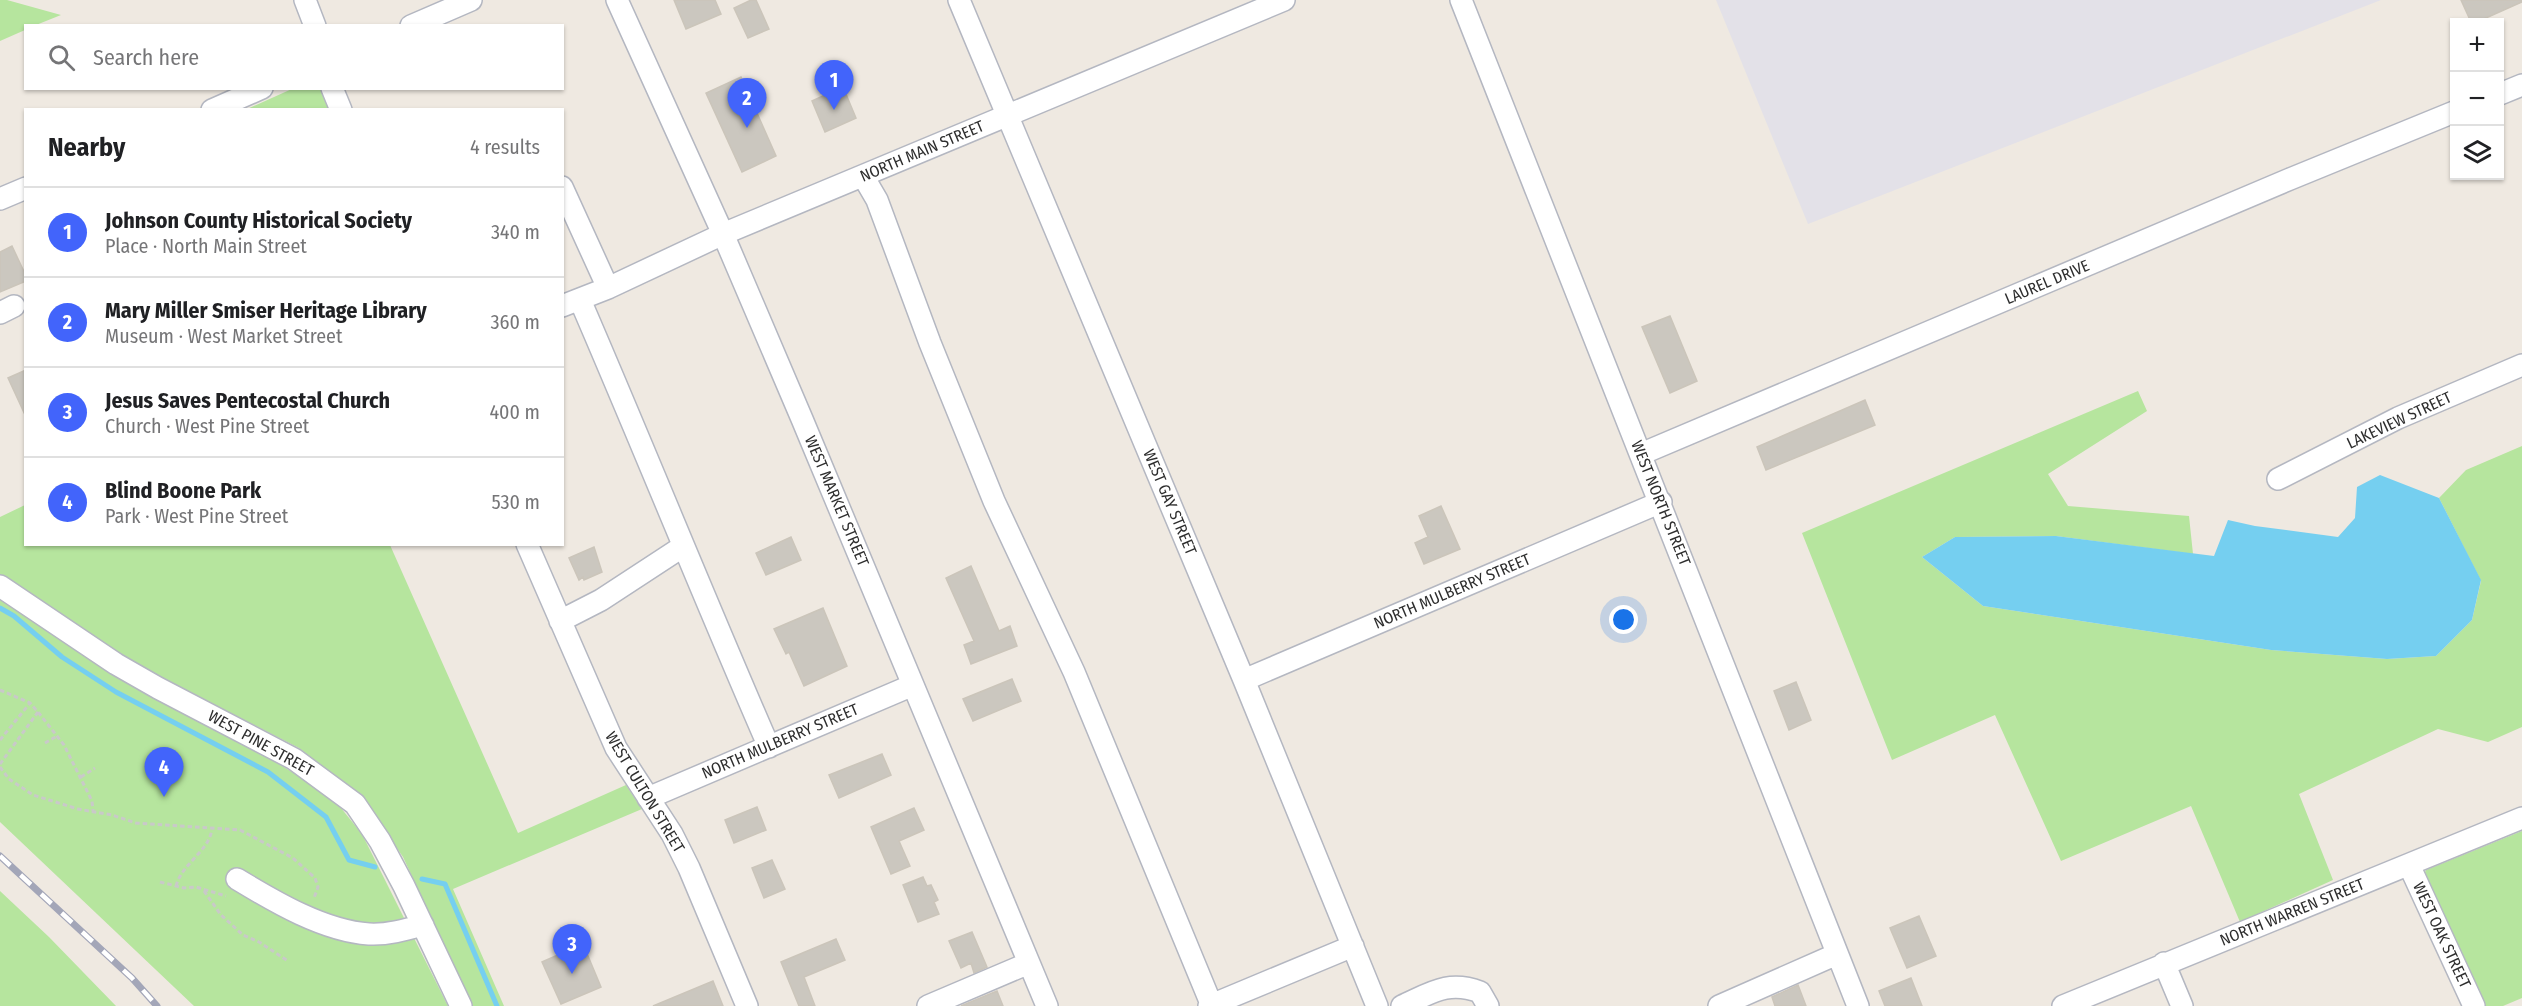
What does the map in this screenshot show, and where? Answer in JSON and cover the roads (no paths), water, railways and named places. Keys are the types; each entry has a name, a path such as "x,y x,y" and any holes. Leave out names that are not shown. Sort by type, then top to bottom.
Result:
{"street":[{"path":"305,0 314,24"},
{"path":"416,24 471,0"},
{"name":"WEST MARKET STREET","path":"617,0 723,234 1047,1006"},
{"name":"WEST GAY STREET","path":"959,0 1244,680 1377,1006"},
{"name":"NORTH MAIN STREET","path":"571,303 723,234 1284,0"},
{"name":"WEST NORTH STREET","path":"1461,0 1661,502 1857,1006"},
{"path":"2504,92 2522,85"},
{"path":"217,108 257,90"},
{"path":"334,90 340,108"},
{"name":"LAUREL DRIVE","path":"1641,454 2450,114"},
{"path":"863,176 877,200 930,343 994,501 1074,672 1211,1006 1353,946"},
{"path":"0,199 24,189"},
{"path":"564,191 608,288"},
{"path":"571,303 666,500 682,547 768,747"},
{"name":"LAKEVIEW STREET","path":"2278,479 2398,418 2522,365"},
{"name":"NORTH MULBERRY STREET","path":"1244,680 1661,502"},
{"name":"WEST CULTON STREET","path":"528,546 616,748 672,834 689,868 747,1006"},
{"path":"560,621 601,600 682,547"},
{"name":"WEST PINE STREET","path":"0,586 125,669 294,759 355,804 380,841 461,1006"},
{"name":"NORTH MULBERRY STREET","path":"648,798 913,685"},
{"name":"NORTH WARREN STREET","path":"2063,1006 2522,818"},
{"name":"WEST OAK STREET","path":"2409,865 2474,1006"},
{"path":"232,888 279,904 325,924 368,934 399,932 423,925"},
{"path":"1719,1006 1837,954"},
{"path":"928,1006 1029,963"},
{"path":"2164,963 2182,1006"},
{"path":"1402,1006 1447,987 1464,986 1480,992 1488,1006"}],"water":[{"path":"2380,475 2439,498 2481,580 2472,620 2436,656 2387,659 2271,650 1983,606 1922,557 1955,537 2056,536 2214,556 2228,520 2255,526 2338,537 2355,518 2357,487"}],"waterway":[{"path":"0,608 14,616 62,657 116,692 268,772 326,817 349,860 375,867"},
{"path":"422,879 445,884 497,1006"}],"railway":[{"path":"0,856 132,978 157,1006"}],"place":[{"name":"Johnson County Historical Society","path":"834,110"},
{"name":"Mary Miller Smiser Heritage Library","path":"747,128"},
{"name":"Blind Boone Park","path":"164,797"},
{"name":"Jesus Saves Pentecostal Church","path":"572,974"}]}
